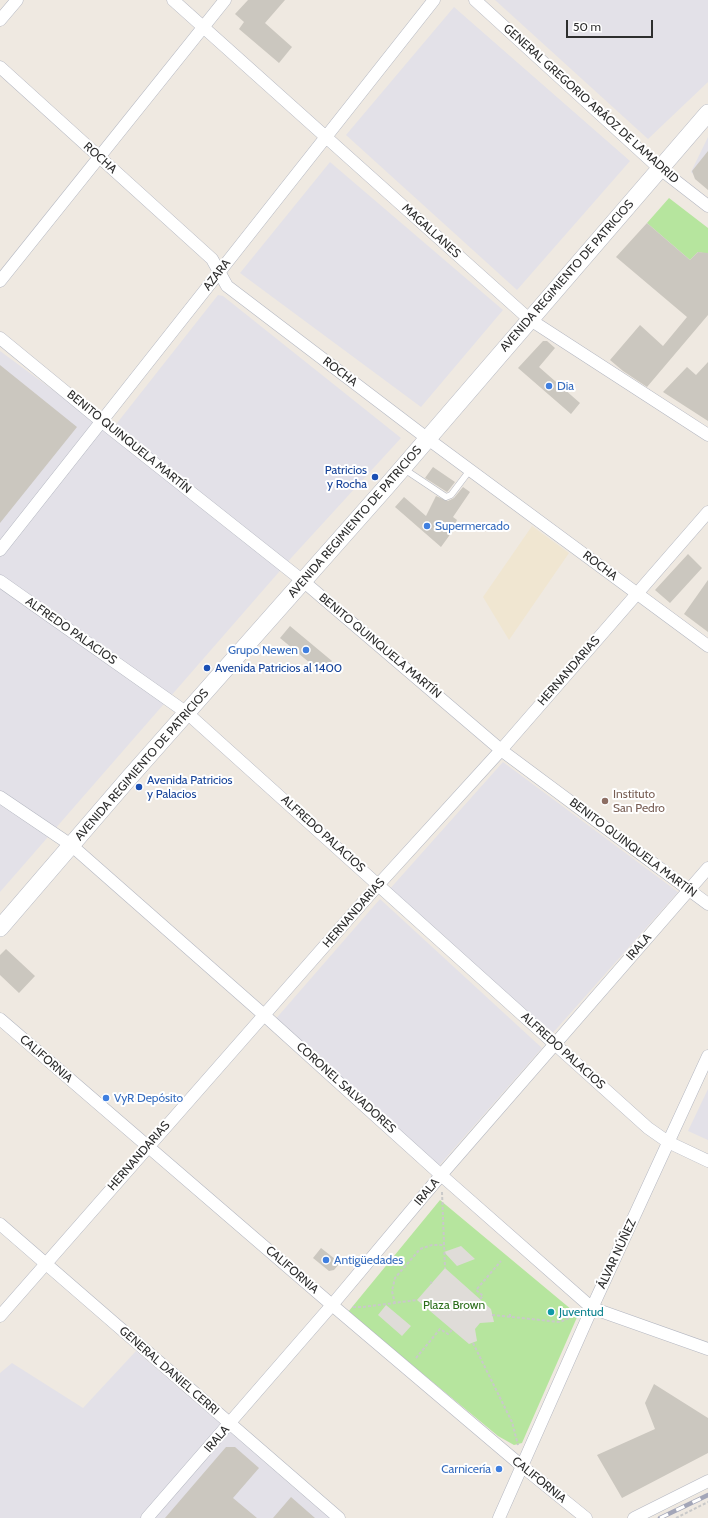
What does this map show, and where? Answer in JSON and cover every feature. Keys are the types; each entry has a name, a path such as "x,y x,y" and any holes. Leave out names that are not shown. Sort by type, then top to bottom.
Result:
{"main road":[{"name":"AVENIDA REGIMIENTO DE PATRICIOS","path":"0,928 71,845 403,468 529,319 708,112"}],"street":[{"path":"0,20 17,0"},
{"name":"MAGALLANES","path":"173,0 529,319 708,435"},
{"path":"0,281 225,0"},
{"name":"AZARA","path":"0,550 434,0"},
{"name":"GENERAL GREGORIO ARÁOZ DE LAMADRID","path":"475,0 659,168 708,206"},
{"name":"ROCHA","path":"0,68 212,259 227,286 428,439 708,646"},
{"name":"BENITO QUINQUELA MARTÍN","path":"0,338 101,421 304,581 502,750 708,904"},
{"name":"HERNANDARIAS","path":"0,1316 379,884 502,750 708,512"},
{"name":"ALFREDO PALACIOS","path":"0,581 187,713 379,884 648,1128 668,1142 708,1160"},
{"name":"CORONEL SALVADORES","path":"0,797 71,845 592,1308 708,1349"},
{"name":"IRALA","path":"148,1518 332,1305 441,1175 708,868"},
{"name":"CALIFORNIA","path":"0,1019 332,1305 523,1467 586,1518"},
{"name":"ÁLVAR NÚÑEZ","path":"498,1518 523,1467 592,1308 708,1056"},
{"name":"GENERAL DANIEL CERRI","path":"0,1224 339,1518"},
{"path":"634,1518 708,1482"}],"lane":[{"path":"403,468 446,497 450,495 470,470"}],"path":[{"path":"441,1175 444,1268"},
{"path":"395,1304 392,1291 395,1278 420,1249 432,1245 444,1245"},
{"path":"480,1299 482,1296 476,1290 501,1262"},
{"path":"332,1305 363,1307 417,1300"},
{"path":"492,1315 560,1322 592,1308"},
{"path":"510,1312 510,1317"},
{"path":"416,1358 440,1328 448,1334 452,1330"},
{"path":"473,1343 512,1422 523,1467"},
{"path":"676,1518 708,1502"}],"shaded area":[{"path":"495,0 708,0 708,82 648,139"},
{"path":"454,7 630,161 517,290 346,135"},
{"path":"708,137 708,188 691,172"},
{"path":"330,162 503,310 421,407 240,273"},
{"path":"218,295 223,296 401,438 292,557 0,892 0,351 110,432"},
{"path":"532,526 569,553 509,640 483,597"},
{"path":"503,762 678,892 551,1035 388,891"},
{"path":"380,899 542,1048 437,1168 273,1022"},
{"path":"708,1089 708,1140 688,1131"},
{"path":"461,1246 475,1259 457,1266 444,1252"},
{"path":"445,1268 491,1309 494,1322 480,1323 475,1329 477,1341 469,1344 417,1300"},
{"path":"386,1305 411,1326 402,1336 378,1315"},
{"path":"136,1351 331,1518 0,1518 0,1373 12,1363 83,1408"}],"green space":[{"path":"669,198 708,228 708,254 698,252 690,260 647,223"},
{"name":"Plaza Brown","path":"440,1200 578,1315 522,1443 514,1445 498,1436 348,1312"}],"building":[{"path":"248,0 285,0 265,23 292,47 279,63 239,29 244,22 235,14"},
{"path":"708,151 708,190 695,179 692,171"},
{"path":"647,223 690,260 698,252 708,253 708,315 647,387 623,371 610,360 640,325 663,346 687,317 616,257"},
{"name":"Dia","path":"543,341 547,341 555,348 539,367 580,403 571,414 518,368"},
{"path":"708,362 708,421 663,392 687,367 696,375"},
{"path":"0,365 77,427 0,523"},
{"path":"433,467 455,482 447,492 425,478"},
{"path":"463,487 470,492 453,517 457,520 449,536 441,547 395,507 404,497 426,516 436,496 448,501 454,498"},
{"path":"688,554 702,568 670,603 655,590"},
{"path":"708,580 708,632 684,614"},
{"name":"Grupo Newen","path":"290,626 332,661 322,673 280,638"},
{"path":"6,949 35,976 19,993 0,975 0,955"},
{"name":"Antigüedades","path":"321,1248 340,1263 334,1270 329,1271 313,1258"},
{"path":"654,1384 708,1418 708,1453 622,1498 597,1455 655,1429 645,1403"},
{"path":"226,1447 235,1447 259,1468 233,1498 257,1518 165,1518"},
{"path":"291,1497 315,1518 273,1518"}],"railway":[{"path":"660,1518 708,1495"}],"place":[{"name":"Dia","path":"549,386"},
{"name":"Patricios y Rocha","path":"375,477"},
{"name":"Supermercado","path":"427,526"},
{"name":"Grupo Newen","path":"306,650"},
{"name":"Avenida Patricios al 1400","path":"207,668"},
{"name":"Avenida Patricios y Palacios","path":"139,787"},
{"name":"Instituto San Pedro","path":"605,801"},
{"name":"VyR Depósito","path":"106,1098"},
{"name":"Antigüedades","path":"326,1260"},
{"name":"Juventud","path":"551,1312"},
{"name":"Carnicería","path":"499,1469"}]}
